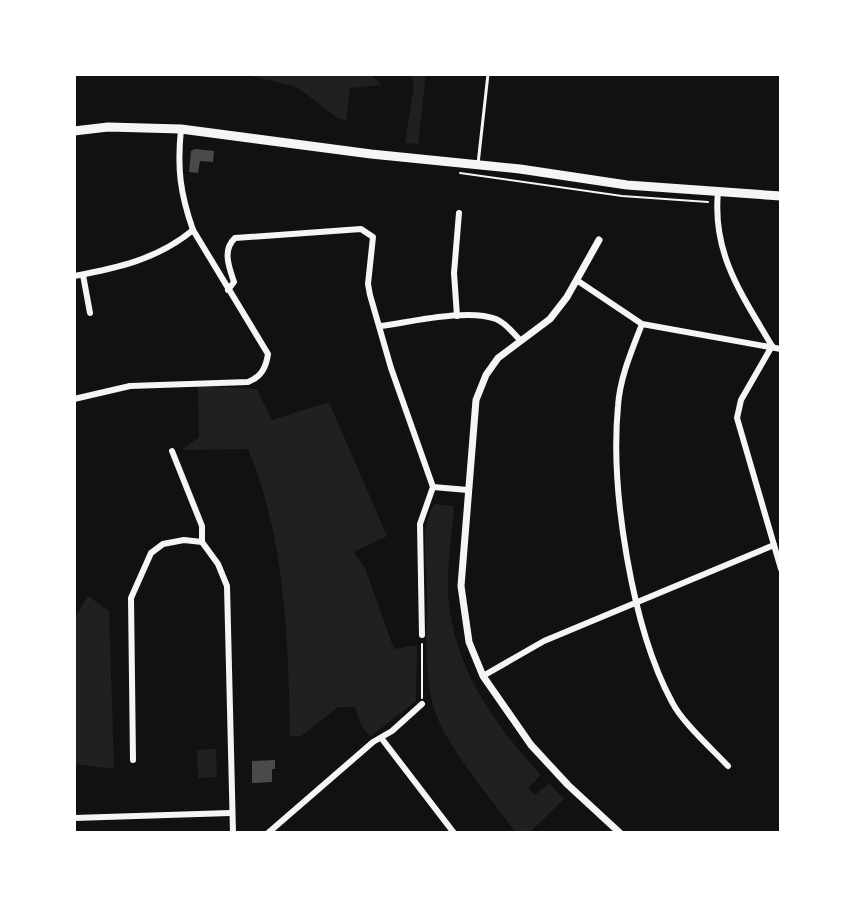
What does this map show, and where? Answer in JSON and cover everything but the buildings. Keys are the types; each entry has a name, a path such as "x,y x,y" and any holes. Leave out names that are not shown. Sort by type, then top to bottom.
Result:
{"main road":[{"path":"74,131 108,127 181,129 627,185 781,196"}],"street":[{"path":"74,399 130,386 231,383 256,379 266,366 268,354 193,230 180,190 181,129"},
{"path":"718,192 720,244 734,278 772,346"},
{"path":"457,316 454,273 459,213"},
{"path":"228,290 234,282 227,254 229,244 235,238 361,229 373,237 368,284 391,368 433,487 420,524 422,635"},
{"path":"74,276 136,263 174,246 193,230"},
{"path":"599,240 578,281 550,319 498,358 486,375 476,400 461,586 466,630 483,676 515,724 548,764 620,833"},
{"path":"83,275 90,313"},
{"path":"578,281 642,324 781,349"},
{"path":"381,326 457,316 487,316 500,320 520,340"},
{"path":"642,324 627,363 618,404 617,474 625,547 652,654 673,705 728,766"},
{"path":"772,346 741,400 737,418 781,569"},
{"path":"172,451 202,526 202,542 218,564 227,586 230,813 233,833"},
{"path":"433,487 468,490"},
{"path":"133,760 131,598 151,553 163,544 184,540 202,542"},
{"path":"483,676 544,641 774,545"},
{"path":"270,832 373,742 382,739 422,704"},
{"path":"382,739 454,833"},
{"path":"74,818 230,813"}],"lane":[{"path":"478,164 488,74"}],"path":[{"path":"422,635 422,704"}],"shaded area":[{"path":"243,74 370,74 382,85 350,88 346,121 336,117 297,87"},
{"path":"411,74 426,74 418,144 405,143 414,85"},
{"path":"198,386 257,389 272,420 329,402 387,536 354,552 365,568 394,649 417,645 416,701 370,737 361,725 355,707 338,707 301,736 290,736 282,591 261,484 248,449 182,450 199,437"},
{"path":"434,504 454,506 448,592 457,644 467,669 492,714 541,775 528,788 535,795 549,783 564,799 529,833 516,833 482,788 447,737 433,705 427,662 425,545 429,514"},
{"path":"88,596 109,611 114,769 74,764 74,619"},
{"path":"216,749 217,777 198,778 197,750"}]}
